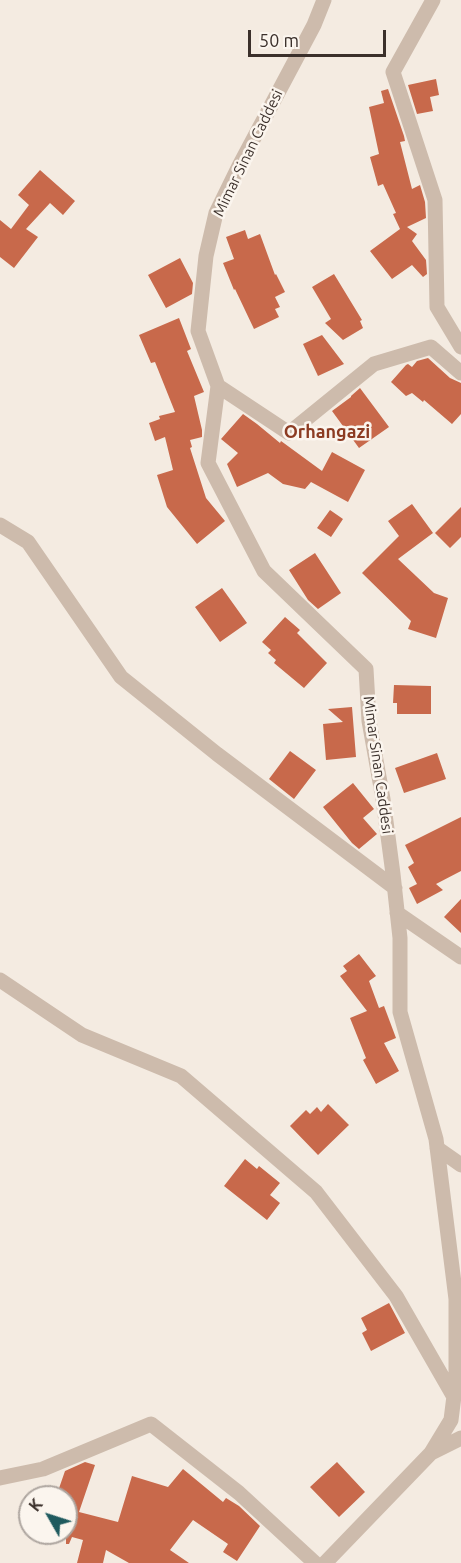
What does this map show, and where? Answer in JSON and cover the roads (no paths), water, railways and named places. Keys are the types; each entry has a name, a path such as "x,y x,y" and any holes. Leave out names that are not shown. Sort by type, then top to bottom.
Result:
{"street":[{"name":"Mimar Sinan Caddesi","path":"324,0 314,26 216,213 206,256 198,331 218,386 208,463 264,571 366,669 369,721 383,799 400,938 400,1012 436,1139 456,1299 456,1380 451,1420 432,1453 325,1563"},
{"path":"433,0 393,72 435,200 437,307 461,347"},
{"path":"218,386 289,433 374,364 431,347 461,373"},
{"path":"0,525 28,542 121,677 217,754 395,888"},
{"path":"397,913 461,957"},
{"path":"0,980 82,1035 181,1076 316,1192 396,1296 454,1397"},
{"path":"437,1148 461,1165"},
{"path":"0,1478 43,1469 151,1424 239,1493 315,1563"},
{"path":"432,1453 461,1438"}],"district":[{"name":"Orhangazi","path":"327,432"}]}
